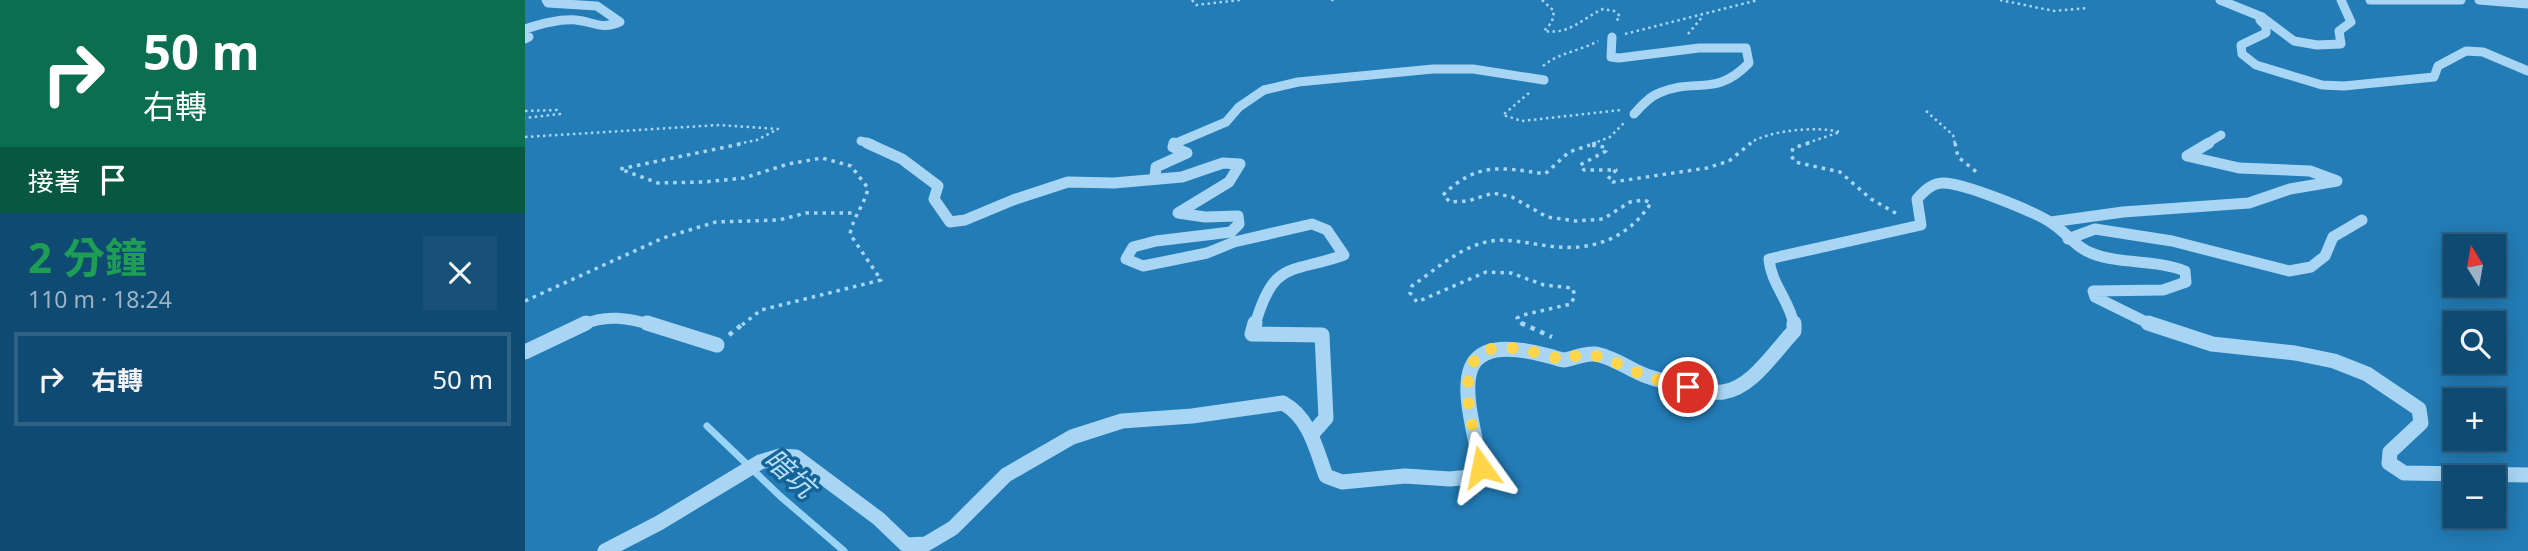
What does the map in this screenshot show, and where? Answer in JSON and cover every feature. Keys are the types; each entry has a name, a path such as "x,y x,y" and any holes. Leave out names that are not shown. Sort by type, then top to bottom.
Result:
{"street":[{"path":"525,29 550,21 575,19 587,25 608,29 620,22 597,6 548,3 546,0"},
{"path":"2220,0 2274,23 2287,37 2298,43 2335,46 2341,44 2339,31 2351,22 2341,0"},
{"path":"2369,0 2461,0"},
{"path":"2479,0 2528,4"},
{"path":"2262,17 2266,33 2241,45 2242,54 2256,65 2322,85 2344,86 2434,78 2438,66 2466,51 2483,52 2528,71"},
{"path":"1612,37 1611,57 1623,60 1724,46 1746,48 1749,63 1741,74 1725,85 1671,89 1657,93 1633,114"},
{"path":"1155,178 1156,167 1187,153 1173,147 1174,142 1206,132 1226,122 1239,107 1263,90 1310,81 1433,69 1473,69 1544,80"},
{"path":"2051,222 2094,213 2246,204 2285,190 2337,181 2310,171 2239,168 2187,156 2221,135"},
{"path":"861,141 875,144 933,181 938,186 933,199 950,222 965,220 1013,200 1068,182 1114,183 1182,177 1223,163 1240,164 1237,174 1217,192 1184,205 1178,213 1205,217 1238,216 1239,224 1231,232 1156,241 1133,247 1126,259 1143,266 1207,253 1234,242 1312,224 1327,230 1344,255 1321,263 1292,267 1277,277 1260,307 1252,334 1322,335 1327,418 1311,435"},
{"path":"605,551 659,523 759,462 780,456 796,457 879,519 906,545 926,544 953,528 1006,475 1072,437 1122,421 1192,416 1283,403 1294,407 1311,435 1326,476 1342,482 1405,476 1450,480 1470,477 1481,467 1470,419 1468,376 1473,362 1486,351 1497,347 1565,360 1575,355 1597,354 1646,376 1720,393 1742,387 1794,331 1795,322 1774,284 1769,259 1821,246 1878,238 1921,225 1917,200 1926,188 1943,183 1959,185 2051,222 2078,249 2098,256 2149,260 2185,271 2186,282 2164,290 2093,291 2095,297 2122,313 2204,342 2319,356 2347,363 2399,393 2419,409 2421,422 2390,452 2389,463 2404,473 2521,472 2528,475"},
{"path":"2068,239 2095,229 2172,241 2289,271 2311,267 2325,256 2326,245 2334,234 2362,220"},
{"path":"525,352 597,318 634,319 717,345"}],"path":[{"path":"1192,0 1196,5 1240,0"},
{"path":"1542,0 1554,11 1552,22 1543,31 1555,34 1570,31 1603,9 1614,11 1620,16 1612,37"},
{"path":"1575,355 1568,344 1523,325 1517,318 1524,313 1556,309 1571,303 1575,295 1572,288 1544,285 1511,273 1486,272 1417,302 1410,293 1412,286 1469,249 1489,242 1512,239 1572,248 1627,233 1645,215 1651,203 1644,200 1630,202 1603,219 1576,221 1547,217 1523,206 1512,197 1493,193 1468,201 1450,202 1443,195 1456,180 1489,166 1545,174 1569,152 1610,137 1633,114 1626,109 1522,121 1503,115 1544,80 1540,71 1552,58 1582,50 1594,42 1741,7 1758,0"},
{"path":"2000,0 2046,10 2073,12 2087,8"},
{"path":"1675,51 1704,14"},
{"path":"525,111 557,110 560,114 525,118"},
{"path":"1926,111 1953,135 1958,157 1980,174"},
{"path":"525,137 718,124 753,124 778,129 757,140 620,169 658,183 744,178 788,164 821,158 851,166 868,188 866,197 855,213 850,234 881,280 761,310 717,345"},
{"path":"1590,145 1605,147 1606,151 1580,165 1584,170 1615,170 1608,179 1613,182 1707,168 1729,161 1757,138 1780,132 1833,130 1840,132 1815,143 1793,148 1791,155 1794,162 1840,172 1871,200 1921,225"},
{"path":"525,301 663,238 716,222 779,220 806,213 855,213"}],"shaded area":[{"path":"525,0 2528,0 2528,551 525,551"}],"waterway":[{"name":"暗坑","path":"707,426 780,496 844,551"}],"route":[{"path":"1481,467 1470,419 1468,376 1473,362 1486,351 1497,347 1565,360 1575,355 1597,354 1646,376 1688,387"}]}
